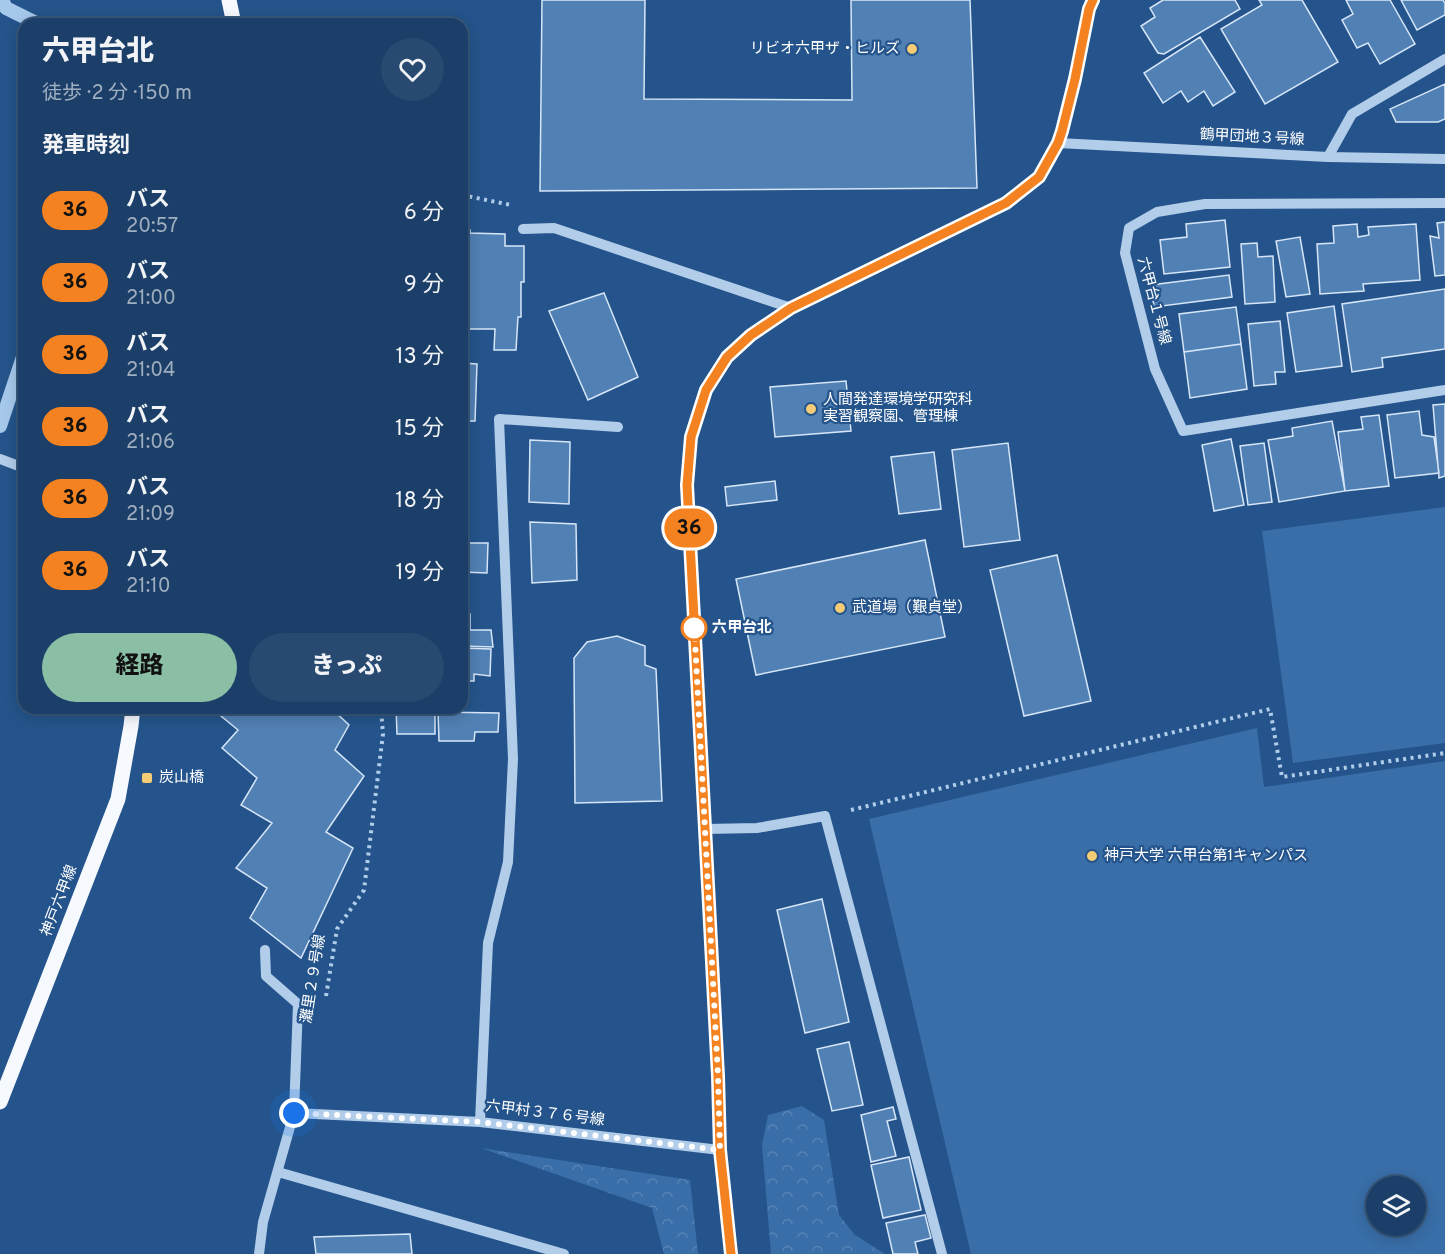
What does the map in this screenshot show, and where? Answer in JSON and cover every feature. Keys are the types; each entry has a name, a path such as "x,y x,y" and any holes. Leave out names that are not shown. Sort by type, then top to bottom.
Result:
{"main road":[{"path":"229,0 233,18"},
{"name":"神戸六甲線","path":"0,1102 118,799 132,714"}],"street":[{"path":"731,1254 720,1150 687,485 691,437 706,390 727,357 751,335 791,308 1006,203 1039,177 1058,143 1066,118 1089,9 1093,0"},
{"path":"1328,157 1352,114 1445,59"},
{"name":"鶴甲団地３号線","path":"1058,143 1328,157 1445,159"},
{"name":"六甲台１号線","path":"1445,202 1205,204 1157,212 1129,228 1125,253 1155,369 1183,431 1445,390"},
{"path":"523,229 554,228 791,308"},
{"path":"480,1122 488,943 508,862 513,759 499,420 618,427"},
{"path":"0,459 18,466"},
{"path":"705,829 757,828 825,816 942,1254"},
{"path":"259,1254 263,1222 294,1113 298,1004 266,976 265,950"},
{"name":"六甲村３７６号線","path":"294,1113 480,1122 720,1150"},
{"path":"278,1172 564,1254"}],"path":[{"path":"825,816 1270,709 1282,777 1445,753"},
{"name":"灘里２９号線","path":"326,998 337,929 364,890 383,734 381,714"}],"green space":[{"path":"1445,507 1445,743 1293,763 1262,531"},
{"path":"1257,728 1264,787 1445,761 1445,1254 971,1254 869,819"},
{"path":"802,1106 824,1120 839,1215 855,1235 885,1254 771,1254 762,1145 768,1115"},
{"path":"481,1148 690,1180 698,1254 664,1254 652,1208"}],"building":[{"name":"リビオ六甲ザ・ヒルズ","path":"542,0 645,0 644,99 852,100 851,0 970,0 977,188 540,191"},
{"path":"1163,0 1235,0 1240,9 1164,54 1158,53 1141,26 1155,17 1150,8"},
{"path":"1259,0 1302,0 1338,62 1265,104 1221,29 1262,5"},
{"path":"1346,0 1390,0 1415,44 1380,64 1368,43 1357,48 1342,20 1353,14"},
{"path":"1401,0 1443,0 1445,15 1417,30"},
{"path":"1200,37 1235,92 1213,106 1204,91 1188,102 1181,91 1163,103 1144,73"},
{"path":"1445,84 1445,119 1438,122 1396,122 1390,109"},
{"path":"1225,220 1230,267 1164,274 1160,240 1187,237 1186,224"},
{"path":"1445,222 1445,275 1435,276 1430,236 1439,238 1437,223"},
{"path":"1357,224 1358,237 1369,235 1368,227 1416,224 1420,280 1363,284 1364,291 1320,294 1317,244 1334,243 1333,226"},
{"path":"468,230 470,233 505,234 505,246 524,246 524,282 521,282 521,317 518,317 516,350 494,350 495,329 468,329"},
{"path":"1300,237 1310,294 1286,297 1276,241"},
{"path":"1257,243 1258,257 1273,256 1275,302 1245,304 1241,244"},
{"path":"1229,275 1232,297 1154,307 1151,285"},
{"path":"1445,289 1445,349 1382,358 1383,367 1352,372 1342,304"},
{"path":"604,293 638,377 588,400 549,311"},
{"path":"1334,306 1342,366 1296,372 1287,313"},
{"path":"1236,307 1241,344 1184,352 1179,314"},
{"path":"1280,321 1285,372 1275,372 1276,384 1254,386 1248,324"},
{"path":"1241,344 1247,389 1190,398 1184,352"},
{"path":"468,363 477,364 475,421 468,421"},
{"name":"人間発達環境学研究科 実習観察園、管理棟","path":"846,381 851,431 775,437 770,387"},
{"path":"1445,404 1445,476 1439,478 1433,405"},
{"path":"1419,411 1422,435 1434,437 1439,473 1395,478 1387,415"},
{"path":"1379,415 1389,486 1345,491 1338,432 1363,429 1361,417"},
{"path":"1332,421 1345,491 1279,502 1268,440 1293,436 1292,428"},
{"path":"1231,439 1244,505 1214,511 1202,445"},
{"path":"530,440 570,442 569,504 529,502"},
{"path":"1008,443 1020,540 964,547 952,450"},
{"path":"1264,443 1272,502 1248,505 1240,446"},
{"path":"934,452 941,509 899,514 891,457"},
{"path":"775,481 777,500 727,506 725,487"},
{"path":"530,522 576,524 577,580 532,583"},
{"name":"武道場（艱貞堂）","path":"925,540 945,637 756,675 736,579"},
{"path":"468,543 488,543 487,573 468,572"},
{"path":"1057,555 1091,701 1024,716 990,570"},
{"path":"468,614 470,614 470,630 491,630 493,647 468,646"},
{"path":"617,636 645,646 645,665 656,669 662,801 575,803 574,658 587,642"},
{"path":"468,648 491,649 490,676 474,674 474,681 468,681"},
{"path":"499,713 498,732 475,732 474,741 439,741 438,714"},
{"path":"219,714 337,714 349,725 335,750 364,776 326,832 353,848 301,958 250,918 267,888 236,868 272,823 241,805 257,778 222,748 238,730"},
{"path":"396,714 435,714 435,734 397,734"},
{"path":"822,899 849,1022 805,1033 777,910"},
{"path":"849,1042 863,1105 832,1111 817,1049"},
{"path":"893,1107 896,1119 887,1121 896,1156 871,1162 861,1115"},
{"path":"909,1157 921,1210 883,1218 871,1165"},
{"path":"925,1215 931,1238 915,1242 918,1254 893,1254 886,1223"},
{"path":"410,1234 412,1254 316,1254 314,1237"}],"waterway":[{"path":"2,0 6,8 26,18"},
{"path":"0,426 18,372"}],"bus line":[{"name":"36","path":"731,1254 720,1150 687,485 691,437 706,390 727,357 751,335 791,308 1006,203 1039,177 1058,143 1066,118 1089,9 1093,0"}],"place":[{"name":"リビオ六甲ザ・ヒルズ","path":"912,49"},
{"name":"人間発達環境学研究科 実習観察園、管理棟","path":"811,409"},
{"name":"武道場（艱貞堂）","path":"840,608"},
{"name":"六甲台北","path":"694,628"},
{"name":"炭山橋","path":"147,778"},
{"name":"神戸大学 六甲台第1キャンパス","path":"1092,856"}],"route":[{"path":"294,1113 480,1122 720,1150 694,622 694,628"}]}
